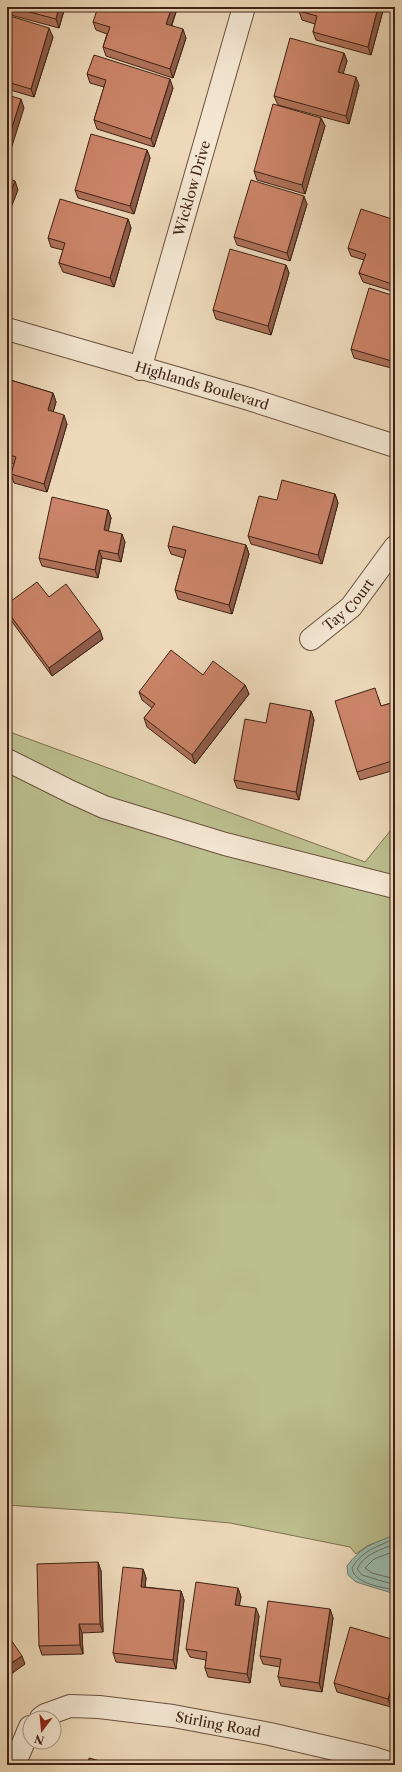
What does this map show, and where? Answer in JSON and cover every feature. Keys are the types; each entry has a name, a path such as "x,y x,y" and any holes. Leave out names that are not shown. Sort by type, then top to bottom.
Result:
{"street":[{"name":"Wicklow Drive","path":"140,369 244,7"},
{"name":"Highlands Boulevard","path":"7,329 140,369 249,399 395,446"},
{"name":"Tay Court","path":"311,639 351,606 395,547"},
{"path":"7,760 71,792 104,806 225,844 395,887"},
{"name":"Stirling Road","path":"59,1710 70,1706 99,1707 173,1716 270,1734 395,1764"},
{"path":"14,1765 22,1746"}],"green space":[{"path":"7,731 365,862 395,825 395,1535 367,1546 356,1554 350,1547 230,1523 125,1513 7,1505"}],"water":[{"path":"395,1535 395,1594 356,1582 348,1575 347,1566 357,1554 374,1543"}],"building":[{"path":"10,7 59,7 56,19"},
{"path":"98,7 172,7 166,24 183,29 170,69 103,47 110,27 93,22"},
{"path":"300,7 378,7 368,47 313,32 317,16 299,11"},
{"path":"7,15 49,28 31,89 7,82"},
{"path":"290,38 344,53 338,72 356,77 346,116 274,96"},
{"path":"94,55 170,79 151,139 94,120 106,80 87,74"},
{"path":"7,95 21,99 7,143"},
{"path":"273,104 321,118 302,185 254,171"},
{"path":"91,134 147,150 130,206 75,190"},
{"path":"7,178 15,181 7,202"},
{"path":"251,180 304,196 287,253 234,237"},
{"path":"60,199 128,219 110,278 59,263 65,243 48,238"},
{"path":"361,209 395,220 395,285 359,273 366,254 348,248"},
{"path":"230,249 286,265 268,326 213,310"},
{"path":"369,288 395,296 395,362 351,349"},
{"path":"7,379 53,393 48,410 64,415 44,484 11,474 16,457 7,454"},
{"path":"282,480 335,494 318,555 248,536 259,496 277,500"},
{"path":"52,497 108,510 104,530 122,534 118,554 99,550 95,570 39,558"},
{"path":"173,526 246,545 229,605 175,590 186,550 168,546"},
{"path":"37,582 49,597 66,584 100,630 49,668 7,611 7,604"},
{"path":"395,631 395,640 391,637"},
{"path":"171,650 203,675 213,661 245,685 192,755 144,718 155,704 139,692"},
{"path":"375,688 381,706 395,702 395,760 357,772 335,701"},
{"path":"270,703 311,711 296,792 234,780 245,719 266,723"},
{"path":"98,1562 100,1624 79,1624 80,1645 39,1646 37,1564"},
{"path":"123,1567 143,1569 141,1587 181,1591 173,1660 113,1653"},
{"path":"196,1582 238,1588 235,1605 256,1608 247,1674 205,1668 207,1652 186,1649"},
{"path":"268,1601 330,1609 319,1683 278,1677 281,1659 260,1656"},
{"path":"350,1627 395,1640 395,1676 388,1699 334,1683"},
{"path":"7,1634 22,1656 7,1666"},
{"path":"89,1758 114,1765 88,1765"}]}
